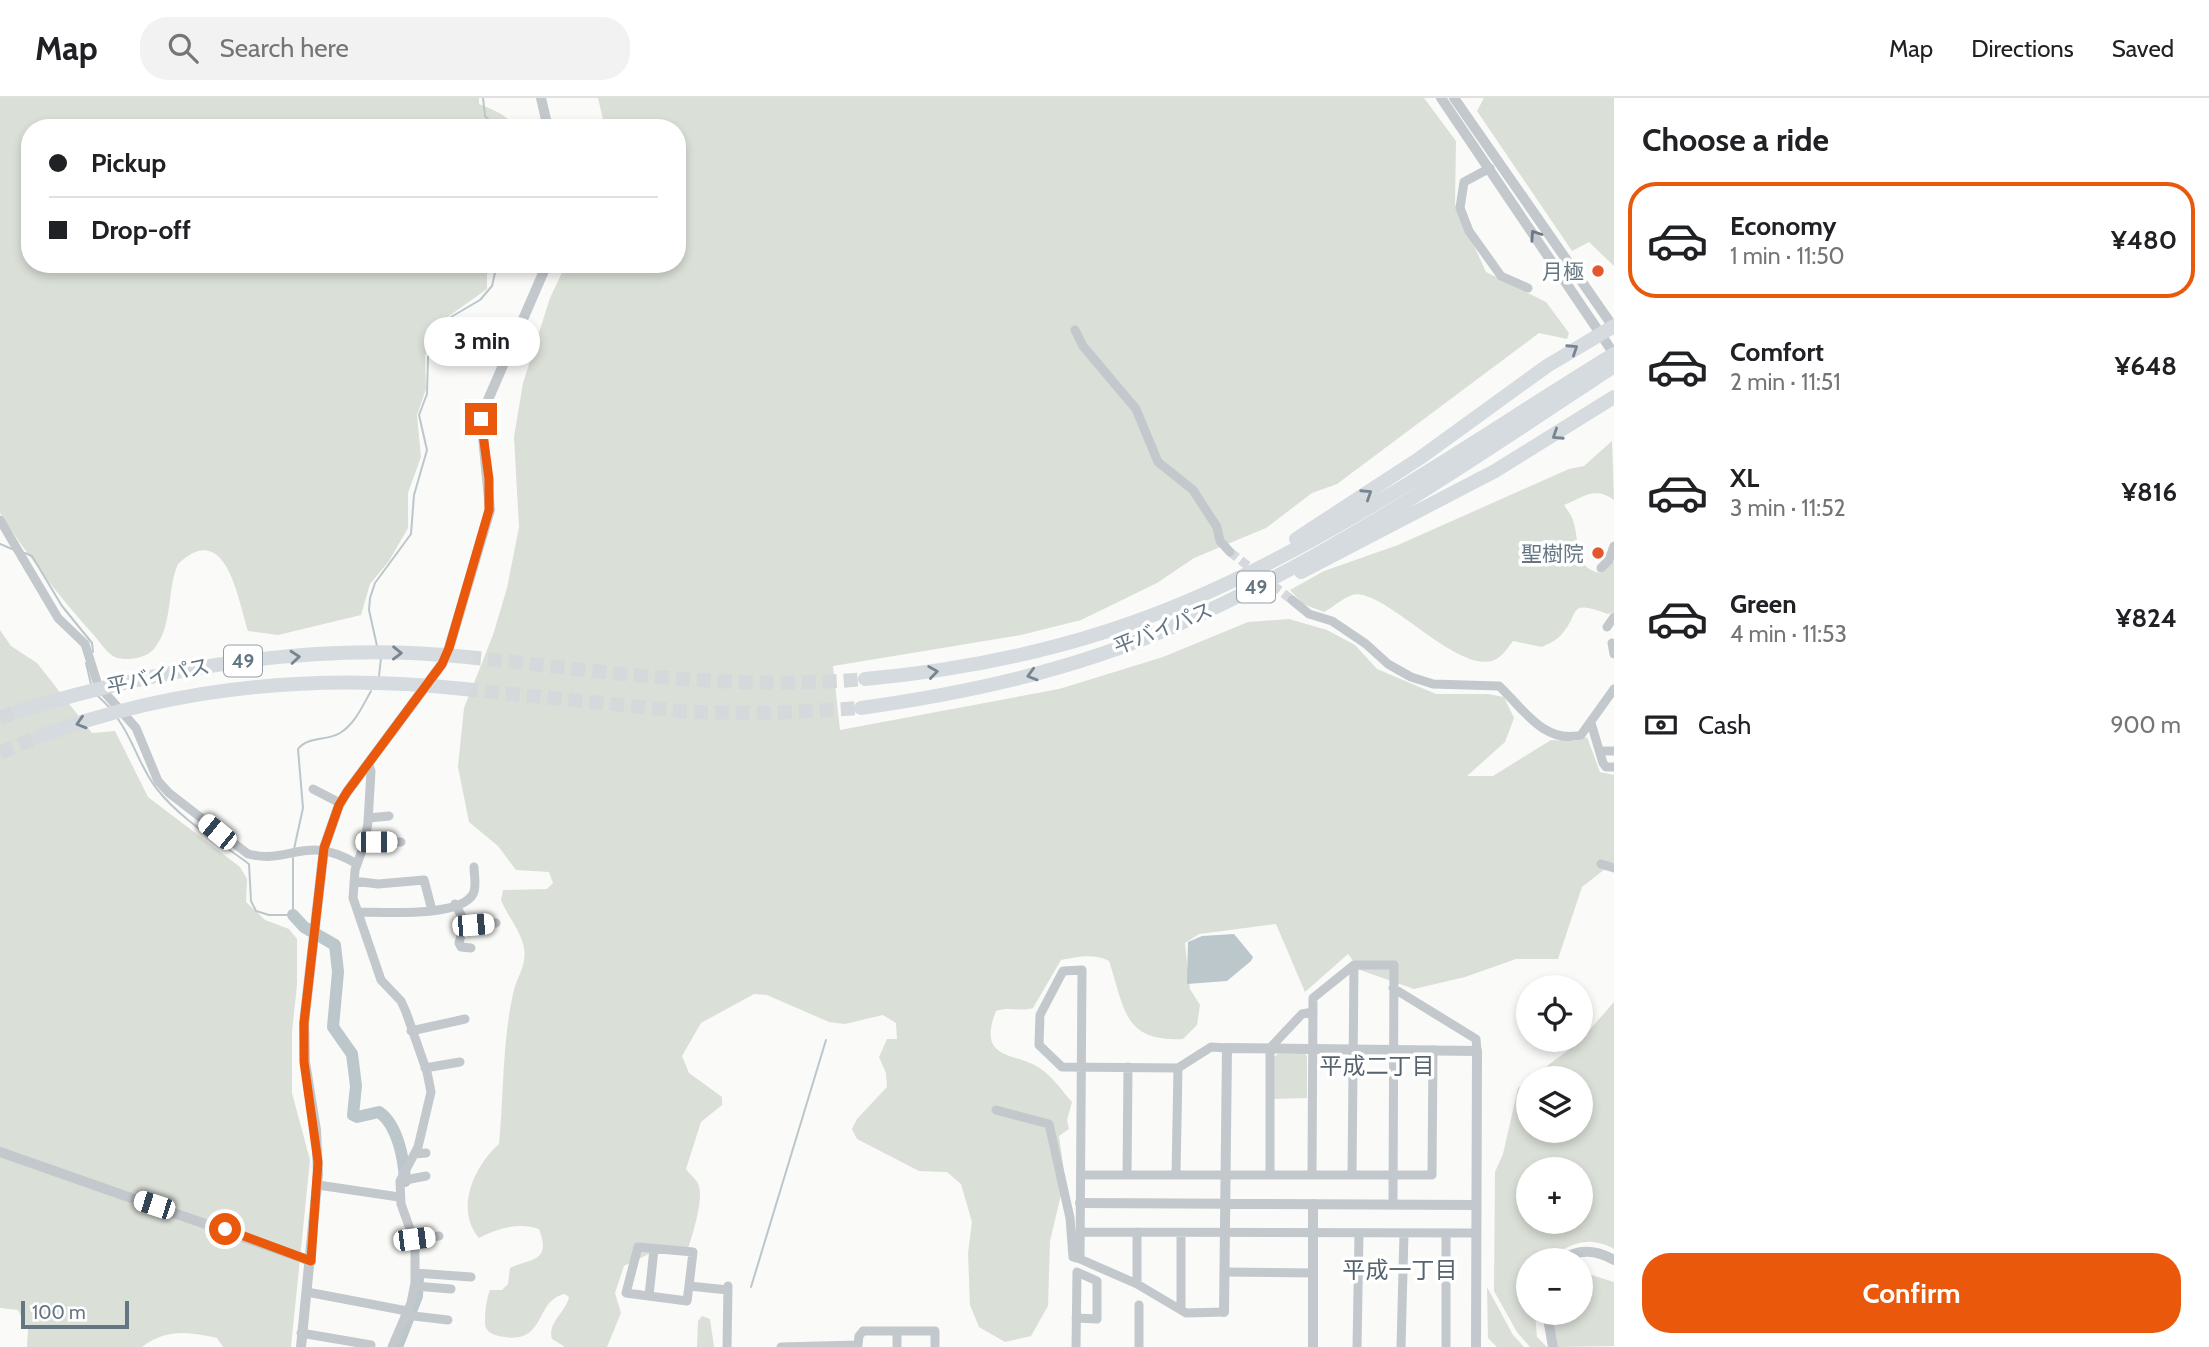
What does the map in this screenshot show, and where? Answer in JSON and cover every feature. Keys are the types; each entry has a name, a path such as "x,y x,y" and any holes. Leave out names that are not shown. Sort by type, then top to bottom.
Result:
{"highway":[{"path":"1159,613 1314,529 1420,458 1547,366 1610,328"},
{"name":"平バイパス","path":"865,679 928,673 987,663 1084,639 1159,613 1240,578 1350,520 1611,361"},
{"name":"平バイパス","path":"861,708 967,691 1064,666 1171,627 1294,566 1405,500 1611,361"},
{"path":"1064,666 1163,635 1269,588 1495,471 1614,397"},
{"name":"平バイパス","path":"24,710 155,674 218,663 333,654 464,657"},
{"name":"平バイパス","path":"38,737 128,709 195,694 258,685 324,682 464,689"}],"street":[{"path":"541,98 546,119"},
{"path":"1451,100 1490,167 1610,328"},
{"path":"1451,100 1610,328 1611,361"},
{"path":"1490,167 1464,182 1460,211 1469,231 1500,276 1528,288"},
{"path":"301,1347 317,1185 316,1130 308,1095 304,1045 312,944 324,850 340,803 442,664 449,648 489,510 481,416 543,273"},
{"path":"1075,330 1083,346 1131,402 1147,430 1158,462 1193,490 1217,527 1220,541 1230,552"},
{"path":"0,520 58,618 85,644 98,685 132,723 158,781 169,793 248,854 324,850 341,854 357,864"},
{"path":"1601,568 1609,560 1614,546"},
{"path":"1292,600 1309,614 1332,621 1366,644 1388,664 1411,677 1433,684 1470,687 1496,685 1525,711 1530,720 1553,734 1574,737 1587,730 1614,689"},
{"path":"1607,627 1614,617"},
{"path":"1612,643 1614,661"},
{"path":"1591,723 1605,767 1614,767"},
{"path":"1601,751 1614,751"},
{"path":"368,763 372,771 368,818 353,895 381,980 401,1001 430,1084 430,1104 415,1154 400,1181 400,1197 414,1239 415,1286 391,1347"},
{"path":"313,789 340,803"},
{"path":"368,818 389,816"},
{"path":"365,843 401,842"},
{"path":"1601,864 1614,868"},
{"path":"358,912 432,910 455,904 473,894 474,866"},
{"path":"355,881 377,884 424,880 432,910"},
{"path":"455,904 464,923 458,943 461,947 471,948"},
{"path":"464,923 496,923"},
{"path":"1352,1175 1354,964"},
{"path":"1312,1175 1313,1012 1316,994 1354,964 1394,965 1393,1204"},
{"path":"1080,1259 1080,1068 1082,970 1063,971 1040,1015 1039,1045 1062,1067 1080,1068 1178,1068 1211,1047 1476,1051"},
{"path":"1394,988 1476,1039 1476,1347"},
{"path":"1270,1175 1270,1048 1302,1014 1313,1012"},
{"path":"411,1031 465,1019"},
{"path":"996,1110 1049,1124 1070,1218 1073,1257 1137,1284 1186,1313 1224,1312 1227,1048"},
{"path":"1081,1175 1432,1175 1433,1050"},
{"path":"425,1068 460,1062"},
{"path":"1128,1067 1128,1175"},
{"path":"1177,1175 1178,1068"},
{"path":"0,1152 311,1261"},
{"path":"415,1154 426,1153"},
{"path":"400,1181 426,1177"},
{"path":"317,1185 400,1197"},
{"path":"1080,1203 1476,1205"},
{"path":"1313,1204 1313,1347"},
{"path":"1080,1232 1475,1233"},
{"path":"1137,1232 1137,1284"},
{"path":"1181,1233 1181,1310"},
{"path":"1357,1347 1359,1234"},
{"path":"1401,1347 1404,1234"},
{"path":"1446,1234 1446,1347"},
{"path":"414,1239 439,1236"},
{"path":"638,1247 654,1249 693,1252 687,1301 626,1293 627,1278 638,1247"},
{"path":"649,1296 654,1249"},
{"path":"1593,1253 1614,1260"},
{"path":"1076,1318 1097,1319 1097,1281 1077,1272 1076,1318 1076,1347"},
{"path":"1225,1272 1313,1273"},
{"path":"415,1273 471,1277"},
{"path":"415,1286 451,1289"},
{"path":"689,1286 728,1288 727,1347"},
{"path":"307,1292 448,1320"},
{"path":"1139,1305 1139,1347"},
{"path":"1549,1325 1553,1347"},
{"path":"781,1347 858,1346 859,1336 863,1331 935,1331 935,1347"},
{"path":"897,1331 897,1347"},
{"path":"302,1333 371,1345"}],"shaded area":[{"path":"0,98 479,98 479,104 508,119 21,119 21,273 487,273 487,289 449,316 425,355 426,389 417,415 421,457 408,493 408,528 389,561 370,584 361,615 278,635 248,631 227,568 219,557 208,551 194,552 178,564 174,574 167,619 160,641 153,650 139,657 117,658 107,651 43,574 0,513"},
{"path":"598,98 1424,98 1456,141 1455,204 1486,272 1546,302 1569,333 1567,339 1539,333 1337,484 1312,493 1266,528 1194,558 1157,583 1081,620 1021,635 833,666 840,730 1059,689 1163,657 1248,622 1289,619 1327,630 1355,645 1377,669 1436,694 1488,694 1504,697 1514,718 1505,742 1467,776 1493,776 1551,740 1575,741 1587,737 1600,772 1614,775 1614,862 1582,887 1558,959 1516,959 1465,977 1414,989 1360,970 1348,954 1305,992 1276,924 1199,934 1185,943 1190,989 1200,1005 1197,1025 1183,1039 1148,1035 1137,1028 1124,1008 1109,961 1097,957 1061,960 1033,1008 996,1011 991,1027 991,1039 995,1047 1041,1069 1072,1102 1067,1120 1069,1129 1059,1136 1065,1178 1050,1241 1048,1306 1031,1336 1005,1342 979,1327 970,1305 968,1253 972,1222 961,1184 947,1172 919,1171 857,1139 852,1129 857,1119 887,1087 886,1073 879,1057 887,1039 897,1039 896,1023 883,1015 845,1024 829,1022 767,995 754,994 701,1023 682,1056 689,1073 722,1097 722,1105 701,1122 686,1169 697,1182 700,1196 688,1249 653,1252 624,1266 615,1293 621,1313 607,1347 565,1347 552,1339 554,1323 569,1297 565,1294 548,1305 533,1329 525,1335 515,1338 499,1336 486,1328 490,1290 502,1290 508,1284 510,1268 537,1258 543,1248 539,1229 532,1227 509,1227 479,1238 468,1214 468,1201 476,1175 482,1163 499,1144 509,1013 525,955 517,929 501,900 503,890 547,889 553,883 549,872 516,870 498,846 469,822 458,767 464,708 493,635 507,588 519,527 514,437 523,383 550,298 562,273 686,273 686,119 603,119"},
{"path":"1484,98 1614,98 1614,266 1589,242 1572,251 1477,111"},
{"path":"1612,441 1614,500 1595,493 1564,505 1573,519 1580,555 1586,567 1601,573 1614,561 1614,612 1608,614 1580,608 1559,637 1542,647 1513,641 1498,658 1483,662 1465,657 1445,646 1383,604 1366,596 1352,595 1324,612 1303,604 1290,590 1324,571 1398,545 1569,469 1584,466"},
{"path":"0,630 11,646 37,663 92,733 115,731 148,797 240,867 247,879 246,902 265,920 289,929 297,939 292,1093 310,1160 291,1347 223,1347 217,1338 178,1333 160,1337 142,1347 27,1347 28,1329 18,1310 0,1308"},
{"path":"1234,934 1253,957 1251,961 1227,981 1187,984 1188,942 1202,936"},
{"path":"1614,1002 1614,1249 1601,1243 1589,1242 1567,1248 1516,1248 1516,1325 1536,1325 1537,1337 1547,1347 1530,1347 1517,1332 1494,1291 1495,1172 1503,1154 1516,1097 1516,1143 1593,1143 1593,1066 1547,1066 1566,1052 1593,1052 1593,1026"},
{"path":"1304,1053 1307,1056 1307,1098 1274,1099 1274,1057 1278,1054"},
{"path":"1593,1275 1614,1282 1614,1346 1558,1347 1554,1325 1593,1325"},
{"path":"1487,1287 1513,1335 1524,1347 1497,1347 1488,1338"},
{"path":"702,1316 710,1319 714,1347 697,1347 698,1321"}],"waterway":[{"path":"483,98 488,119"},
{"path":"377,646 369,610 370,598 375,583 411,534 414,495 427,450 419,415 427,394 428,357 451,317 480,300 492,286 495,273"},
{"path":"0,544 12,549"},
{"path":"25,553 32,556 62,606 92,643 93,652"},
{"path":"379,676 381,658"},
{"path":"86,663 91,684"},
{"path":"294,849 303,808 298,749 307,742 340,733 350,725 371,691"},
{"path":"97,695 110,708"},
{"path":"118,719 151,781 167,800 200,830 249,864 251,901 256,911 269,915 293,915 293,858"},
{"path":"293,915 304,927 335,945 338,972 333,1027 352,1054 356,1086 353,1115 357,1117 379,1112 386,1118 399,1144 405,1181"},
{"path":"751,1287 826,1040"},
{"path":"397,1347 417,1296 418,1277"}],"tunnel":[{"path":"1230,552 1292,600"},
{"path":"467,657 715,681 765,683 865,679"},
{"path":"464,689 690,712 772,713 861,708"},
{"path":"0,718 19,711"},
{"path":"0,753 38,737"}],"place":[{"name":"月極","path":"1598,271"},
{"name":"聖樹院","path":"1598,553"}],"district":[{"name":"平成二丁目","path":"1377,1066"},
{"name":"平成一丁目","path":"1400,1270"}],"route":[{"path":"225,1229 311,1261 317,1209 318,1162 316,1130 304,1062 304,1023 324,848 339,805 347,792 442,664 449,648 489,510 489,479 480,430 481,419"}]}
